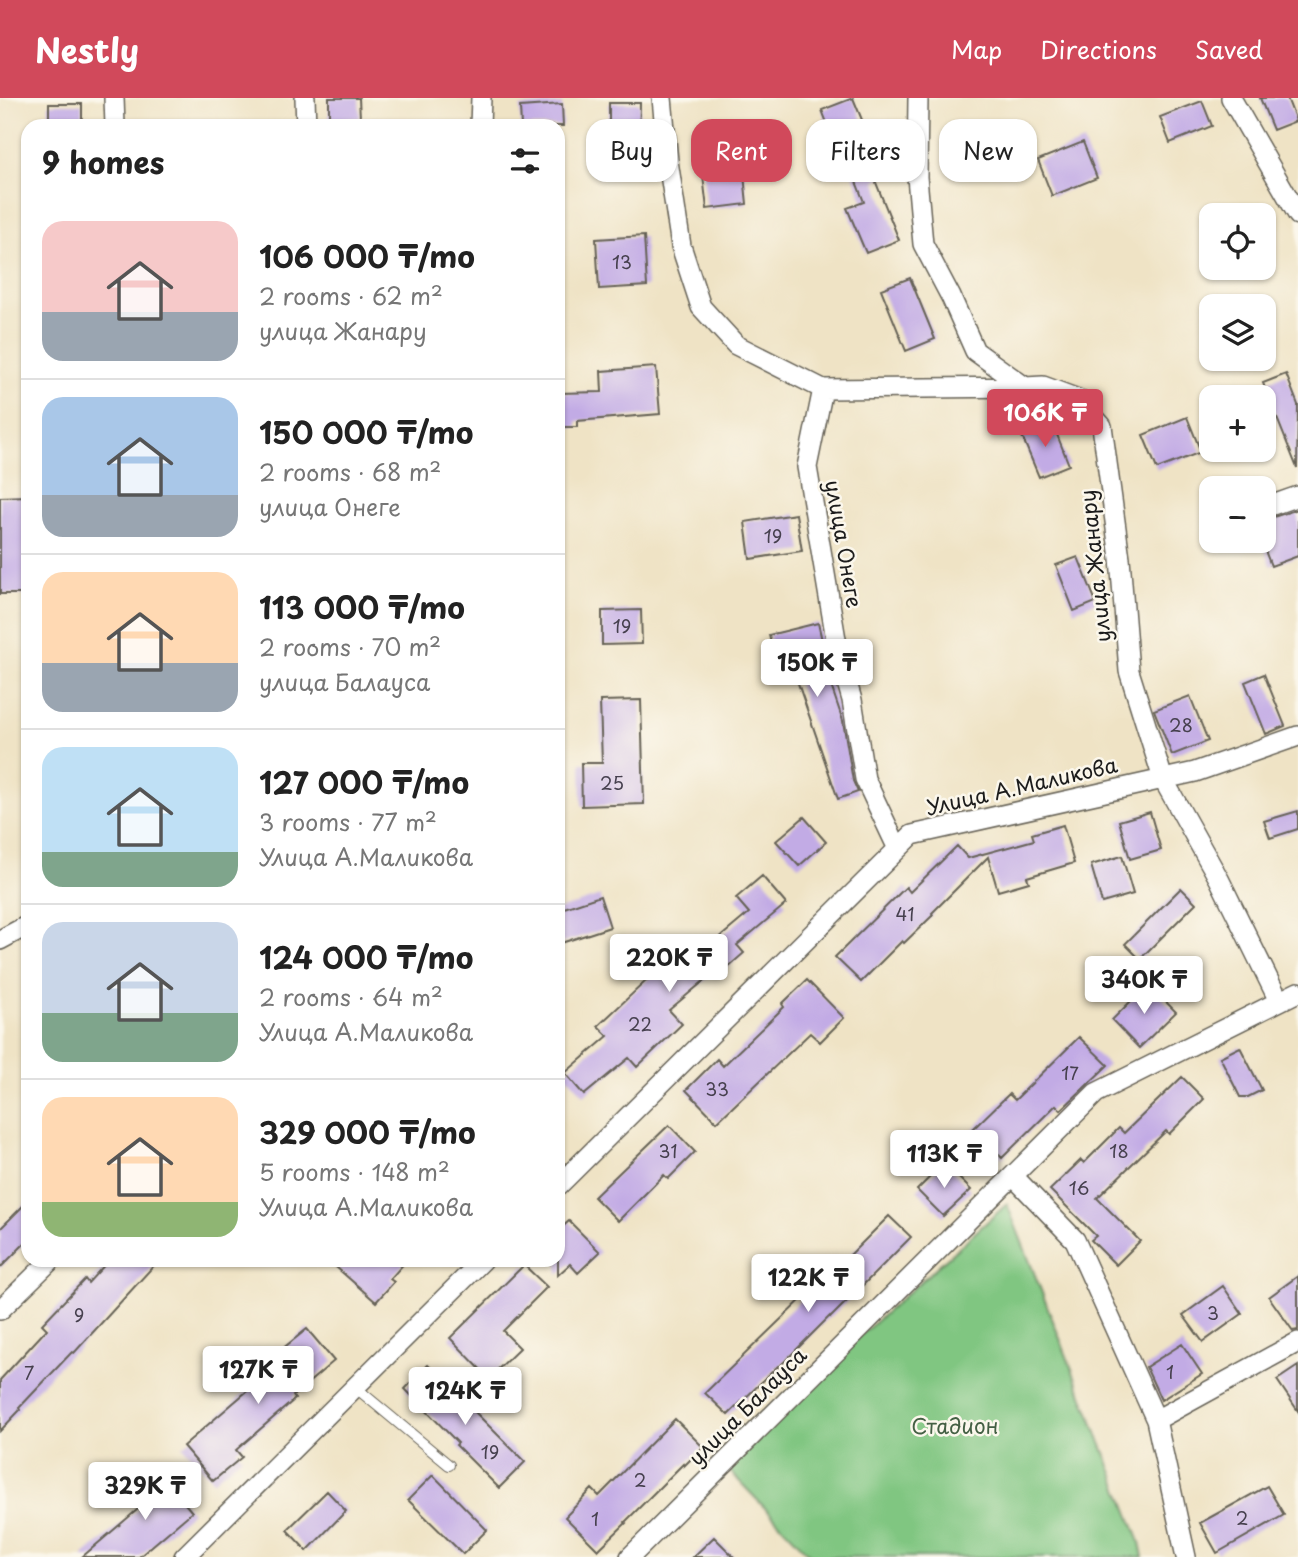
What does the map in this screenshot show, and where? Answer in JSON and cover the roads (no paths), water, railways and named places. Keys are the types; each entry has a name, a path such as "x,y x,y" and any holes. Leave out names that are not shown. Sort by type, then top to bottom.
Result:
{"street":[{"path":"114,98 115,119"},
{"path":"305,98 306,119"},
{"path":"480,119 481,98"},
{"path":"662,98 681,246 701,307 736,345 823,389 1025,387"},
{"name":"улица Жанару","path":"918,98 917,177 923,244 975,351 1025,387 1043,387 1078,399 1102,426 1120,558 1129,671 1163,779 1219,880 1279,1001"},
{"path":"1231,98 1298,215"},
{"name":"улица Онеге","path":"823,389 807,467 838,650 852,700 865,779 898,849"},
{"path":"1276,504 1298,496"},
{"name":"Улица А.Маликова","path":"565,1179 912,835 1195,772 1298,737"},
{"path":"0,940 21,929"},
{"name":"улица Балауса","path":"630,1557 1096,1094 1298,992"},
{"path":"1013,1176 1075,1240 1156,1420 1186,1557"},
{"path":"0,1310 44,1267"},
{"path":"184,1557 477,1267"},
{"path":"1156,1420 1298,1342"}],"lane":[{"path":"355,1387 449,1465"}],"park label":[{"name":"Стадион","path":"955,1427"}]}
